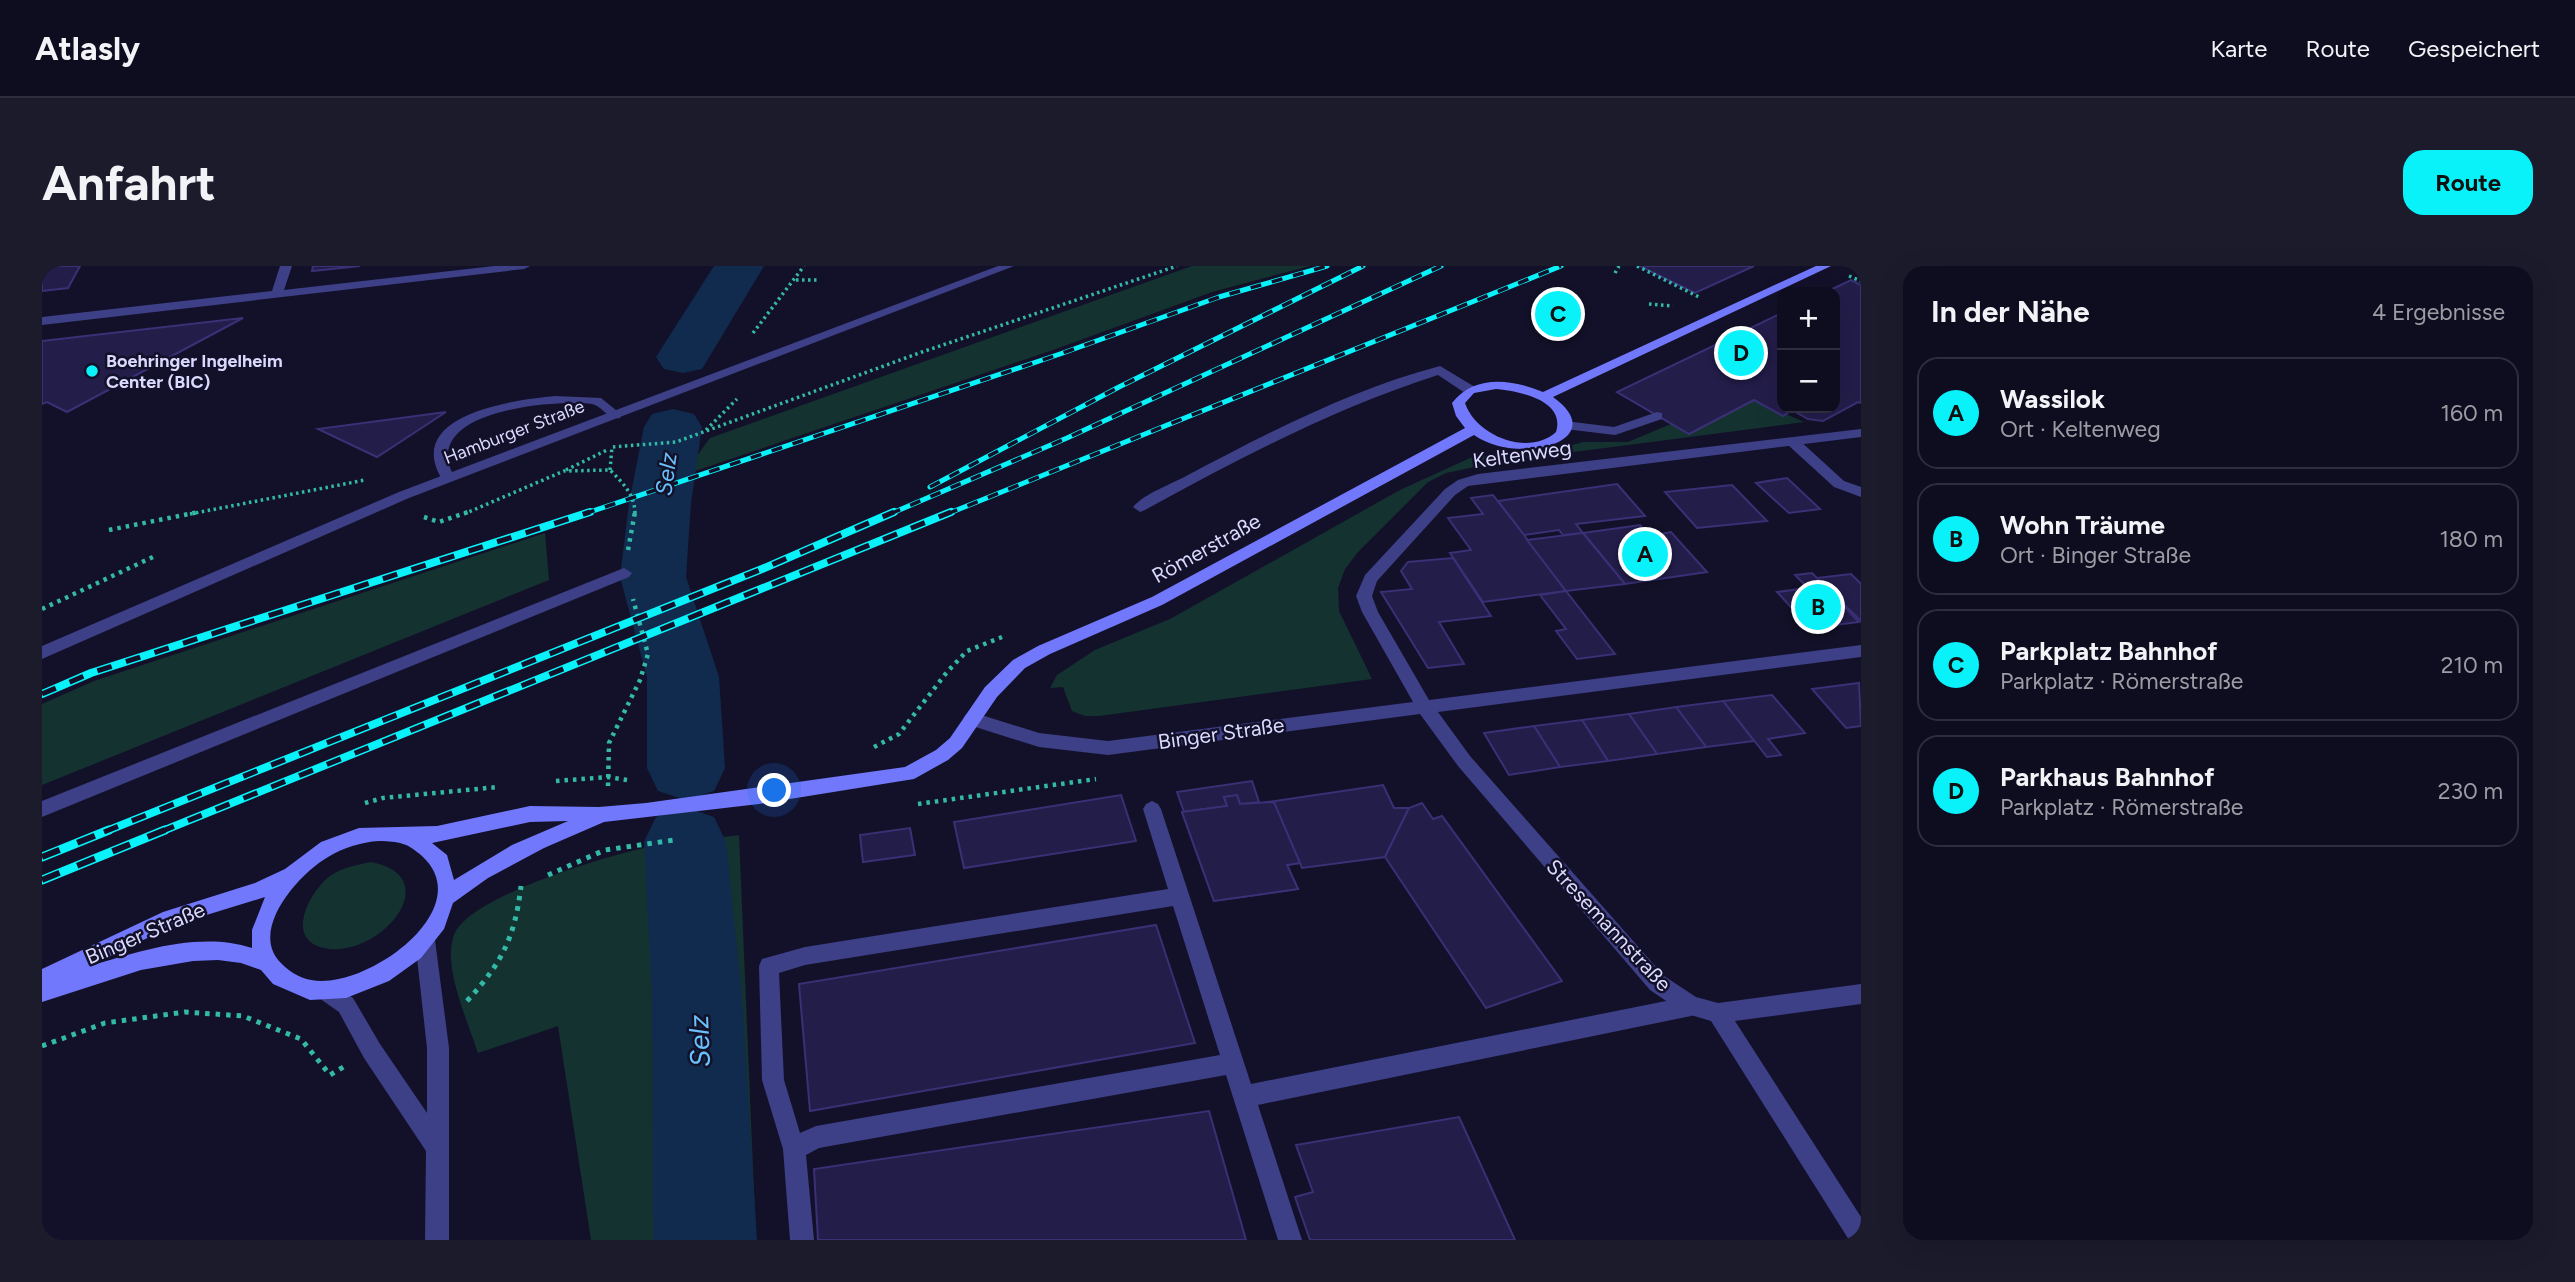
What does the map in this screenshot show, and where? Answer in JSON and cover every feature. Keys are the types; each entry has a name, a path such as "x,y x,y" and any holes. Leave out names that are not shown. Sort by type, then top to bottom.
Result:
{"main road":[{"path":"1542,397 1825,266"},
{"path":"1482,386 1512,386 1542,397 1562,415 1565,425 1562,434 1553,441 1523,446 1497,440 1474,429 1465,420 1458,403 1470,390 1482,386"},
{"name":"Römerstraße","path":"972,719 1007,674 1029,658 1157,601 1474,429"},
{"name":"Binger Straße","path":"42,979 170,918 259,890 289,876 336,843 362,835 388,832 411,835 454,832 532,814 607,814 908,774 942,755 956,743 972,719"},
{"name":"Binger Straße","path":"446,897 474,874 540,839 607,814"},
{"name":"Binger Straße","path":"289,876 273,898 263,921 261,943 267,963 281,978 301,988 326,991 354,986 382,975 406,959 425,940 439,919 446,897 448,877 442,860 429,845 411,835"},
{"name":"Binger Straße","path":"42,992 127,966 188,953 241,954 267,963"}],"street":[{"path":"277,295 286,266"},
{"path":"42,321 524,266"},
{"name":"Hamburger Straße","path":"42,653 404,495 1008,266"},
{"path":"1140,507 1323,414 1391,384 1440,370 1470,390"},
{"path":"448,478 440,464 439,451 445,437 488,411 577,399 602,403 615,415"},
{"path":"1565,425 1615,431 1657,416"},
{"name":"Keltenweg","path":"1423,705 1370,612 1364,596 1370,579 1450,492 1463,483 1861,433"},
{"path":"1793,442 1839,484 1861,492"},
{"path":"42,809 624,573"},
{"name":"Binger Straße","path":"972,719 1043,743 1079,748 1108,748 1861,650"},
{"name":"Stresemannstraße","path":"1423,705 1498,802 1648,973 1657,983 1691,1006 1718,1013 1861,994"},
{"path":"1152,809 1290,1240"},
{"path":"802,1240 794,1149 773,1080 769,966 805,956 1180,896"},
{"path":"425,940 438,1048 437,1240"},
{"path":"326,991 346,1005 372,1051 436,1146"},
{"path":"1243,1097 1691,1006"},
{"path":"1718,1013 1861,1238"},
{"path":"794,1149 816,1137 1233,1063"}],"path":[{"path":"109,530 388,475 426,520 439,522 472,512 612,447 676,442 922,352 1177,266"},
{"path":"1615,273 1619,266"},
{"path":"1636,266 1700,297"},
{"path":"795,280 818,280"},
{"path":"610,470 612,447"},
{"path":"564,471 610,470 630,489 636,505 624,573 648,654 640,680 609,743 608,777"},
{"path":"42,609 155,556"},
{"path":"865,751 899,734 928,700"},
{"path":"917,804 1110,777"},
{"path":"545,876 605,850 686,838"},
{"path":"435,1016 466,1002 492,974 510,945 518,916 521,886 533,881"},
{"path":"42,1046 105,1023 185,1012 243,1016 301,1039 330,1075 372,1051"}],"green space":[{"path":"1192,266 1310,266 1212,292 1053,350 683,475 710,438"},
{"path":"1754,400 1777,410 1777,413 1804,422 1498,462 1446,473 1428,482 1358,552 1345,569 1338,588 1339,611 1372,679 1099,716 1085,716 1072,711 1063,687 1050,688 1057,675 1095,650 1170,619 1400,490 1470,458 1501,453 1537,455 1583,442 1628,442 1671,424 1689,434"},
{"path":"545,533 549,580 42,785 42,704 94,681"},
{"path":"739,835 756,1240 591,1240 558,1026 478,1053 454,978 451,948 454,935 464,921 484,906 573,868 649,847"},
{"path":"371,862 394,870 404,883 405,899 397,915 384,930 366,942 345,948 324,948 312,943 305,935 303,925 315,892 335,873"}],"building":[{"path":"42,266 80,266 68,288 42,291"},
{"path":"313,266 360,266 312,271"},
{"path":"1640,266 1754,266 1695,293"},
{"path":"1851,280 1861,285 1861,403 1840,412 1840,287 1836,287"},
{"path":"1777,315 1777,413 1754,400 1689,434 1617,392"},
{"name":"Boehringer Ingelheim Center (BIC)","path":"243,318 67,412 47,402 42,404 42,341"},
{"path":"446,412 377,457 318,429"},
{"path":"1797,413 1838,413 1823,421 1808,419"},
{"path":"1787,478 1820,509 1789,513 1756,483"},
{"path":"1617,484 1645,516 1576,524 1583,533 1563,535 1559,530 1524,535 1498,501"},
{"path":"1732,485 1767,521 1697,528 1665,492"},
{"path":"1493,495 1566,591 1483,602 1450,553 1471,550 1448,518 1483,514 1471,498"},
{"path":"1640,525 1649,536 1671,532 1707,572 1625,584 1583,533"},
{"path":"1583,533 1625,584 1566,591 1527,540"},
{"path":"1453,558 1491,616 1439,622 1464,664 1428,668 1381,592 1412,589 1401,571 1408,562"},
{"path":"1812,573 1859,622 1810,628 1777,592 1808,588 1795,575"},
{"path":"1851,574 1861,584 1861,621 1817,578"},
{"path":"1566,591 1615,654 1577,659 1556,631 1566,629 1540,595"},
{"path":"1859,683 1861,726 1846,728 1812,689"},
{"path":"1772,695 1805,733 1768,739 1781,755 1767,757 1723,701"},
{"path":"1723,701 1754,741 1706,747 1676,707"},
{"path":"1676,707 1706,747 1657,754 1629,714"},
{"path":"1629,714 1657,754 1608,761 1582,720"},
{"path":"1582,720 1608,761 1560,767 1534,726"},
{"path":"1534,726 1560,767 1509,775 1484,733"},
{"path":"1252,781 1259,802 1184,812 1177,792"},
{"path":"1383,785 1394,808 1409,808 1385,857 1302,868 1300,863 1287,865 1298,889 1214,901 1182,812 1227,806 1224,797 1237,795 1240,804 1261,803"},
{"path":"1121,795 1136,841 964,868 954,822"},
{"path":"1237,795 1240,804 1274,802 1300,863 1287,865 1298,889 1214,901 1182,812 1227,806 1224,797"},
{"path":"1422,803 1433,819 1442,816 1562,981 1486,1008 1385,857 1409,808"},
{"path":"910,828 915,855 863,862 860,835"},
{"path":"1156,925 1195,1043 810,1111 799,984"},
{"path":"1209,1111 1246,1240 818,1240 814,1169"},
{"path":"1459,1117 1515,1240 1310,1240 1295,1197 1313,1192 1296,1145"}],"waterway":[{"name":"Selz","path":"683,357 739,266"},
{"name":"Selz","path":"673,427 660,503 653,577 683,677 686,768"},
{"name":"Selz","path":"685,842 697,996 705,1240"}],"railway":[{"path":"589,512 1060,354 1219,297 1327,266"},
{"path":"930,487 1119,387 1363,266"},
{"path":"890,514 1067,438 1441,266"},
{"path":"947,514 1561,266"},
{"path":"42,694 91,673 589,512"},
{"path":"584,514 589,512"},
{"path":"109,830 762,569 894,512"},
{"path":"160,832 951,512"},
{"path":"42,857 109,830"},
{"path":"104,832 109,830"},
{"path":"42,880 165,830"}],"place":[{"name":"Parkplatz Bahnhof","path":"1558,314"},
{"name":"Parkhaus Bahnhof","path":"1741,353"},
{"name":"Boehringer Ingelheim Center (BIC)","path":"92,371"},
{"name":"Wassilok","path":"1645,554"},
{"name":"Wohn Träume","path":"1818,607"}]}
